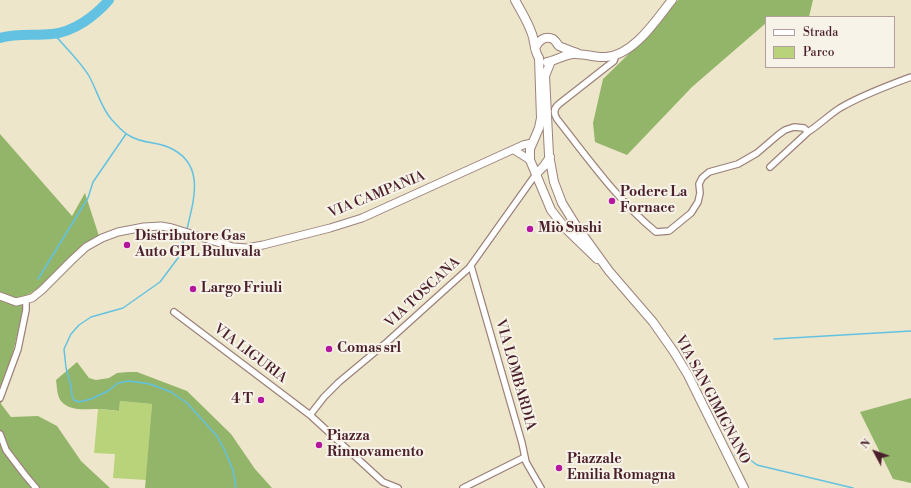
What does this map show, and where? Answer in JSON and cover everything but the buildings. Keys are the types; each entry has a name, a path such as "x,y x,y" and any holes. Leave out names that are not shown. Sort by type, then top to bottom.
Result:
{"main road":[{"path":"535,48 539,41 546,38 554,39 558,45 578,54 601,57 616,55 628,49 642,37 672,0"},
{"path":"515,1 526,21 546,38"},
{"name":"VIA SAN GIMIGNANO","path":"526,21 532,34 536,55 539,58 540,120 539,128 530,150 530,160 548,205 557,219 609,271"},
{"name":"VIA SAN GIMIGNANO","path":"558,45 559,52 545,76 550,157 554,182 562,203 575,224 609,271 655,325 674,352 688,375 744,488"},
{"path":"539,58 544,61 554,60 578,54"},
{"path":"532,143 541,141 549,148"},
{"path":"536,174 550,157"}],"street":[{"path":"616,55 612,62 561,102 554,111 557,119 603,178 646,224 656,232 669,231 691,213 698,202 699,184 702,178 709,172 738,164 757,153 785,130 794,127 804,128 808,132"},
{"path":"770,167 808,132 840,108 868,94 911,77"},
{"name":"VIA CAMPANIA","path":"26,300 37,294 82,250 102,238 118,232 139,227 158,226 172,228 230,247 244,248 263,245 330,228 372,213 523,145 532,143"},
{"path":"514,150 530,160"},
{"name":"VIA TOSCANA","path":"310,415 324,397 339,382 387,342 471,266 536,174"},
{"name":"VIA LOMBARDIA","path":"471,266 520,436 524,457 541,488"},
{"path":"0,296 15,302 26,300 26,310 17,352 0,398"},
{"name":"VIA LIGURIA","path":"174,312 310,415"},
{"path":"310,415 386,484 398,488"},
{"path":"0,434 6,450 36,488"},
{"path":"463,488 524,457"}],"green space":[{"path":"678,0 813,0 809,16 765,16 765,24 692,87 627,155 595,142 593,123 603,79 646,37"},
{"path":"0,134 72,216 85,193 99,236 79,249 36,290 26,296 1,404 11,417 38,416 57,426 81,461 110,488 0,488"},
{"path":"77,362 89,378 96,380 109,378 117,373 137,372 187,391 231,434 255,469 272,488 145,488 152,404 120,401 119,411 78,409 65,405 61,401 57,391 56,380"},
{"path":"911,398 911,483 893,479 860,412"},
{"path":"120,401 152,404 146,480 113,478 115,454 94,453 98,409 119,411"}],"waterway":[{"path":"0,38 6,36 60,33 76,27 84,22 109,0"},
{"path":"54,34 86,71 105,110 120,129 127,135 134,138 168,147 180,154 188,162 193,172 194,194 187,229"},
{"path":"38,279 88,198 93,182 126,134"},
{"path":"185,235 181,254 160,282 123,308 91,317 79,325 71,334 64,349 66,368 72,396 74,400 79,402 91,399 108,391 118,383 129,381 150,384 171,392 187,403 217,436 233,470 236,488"},
{"path":"774,339 911,331"},
{"path":"735,455 744,455 757,465 853,488"}],"place":[{"name":"Podere La Fornace","path":"612,201"},
{"name":"Miò Sushi","path":"530,229"},
{"name":"Distributore Gas Auto GPL Buluvala","path":"127,245"},
{"name":"Largo Friuli","path":"193,289"},
{"name":"Comas srl","path":"329,349"},
{"name":"4 T","path":"261,400"},
{"name":"Piazza Rinnovamento","path":"319,445"},
{"name":"Piazzale Emilia Romagna","path":"559,468"}]}
